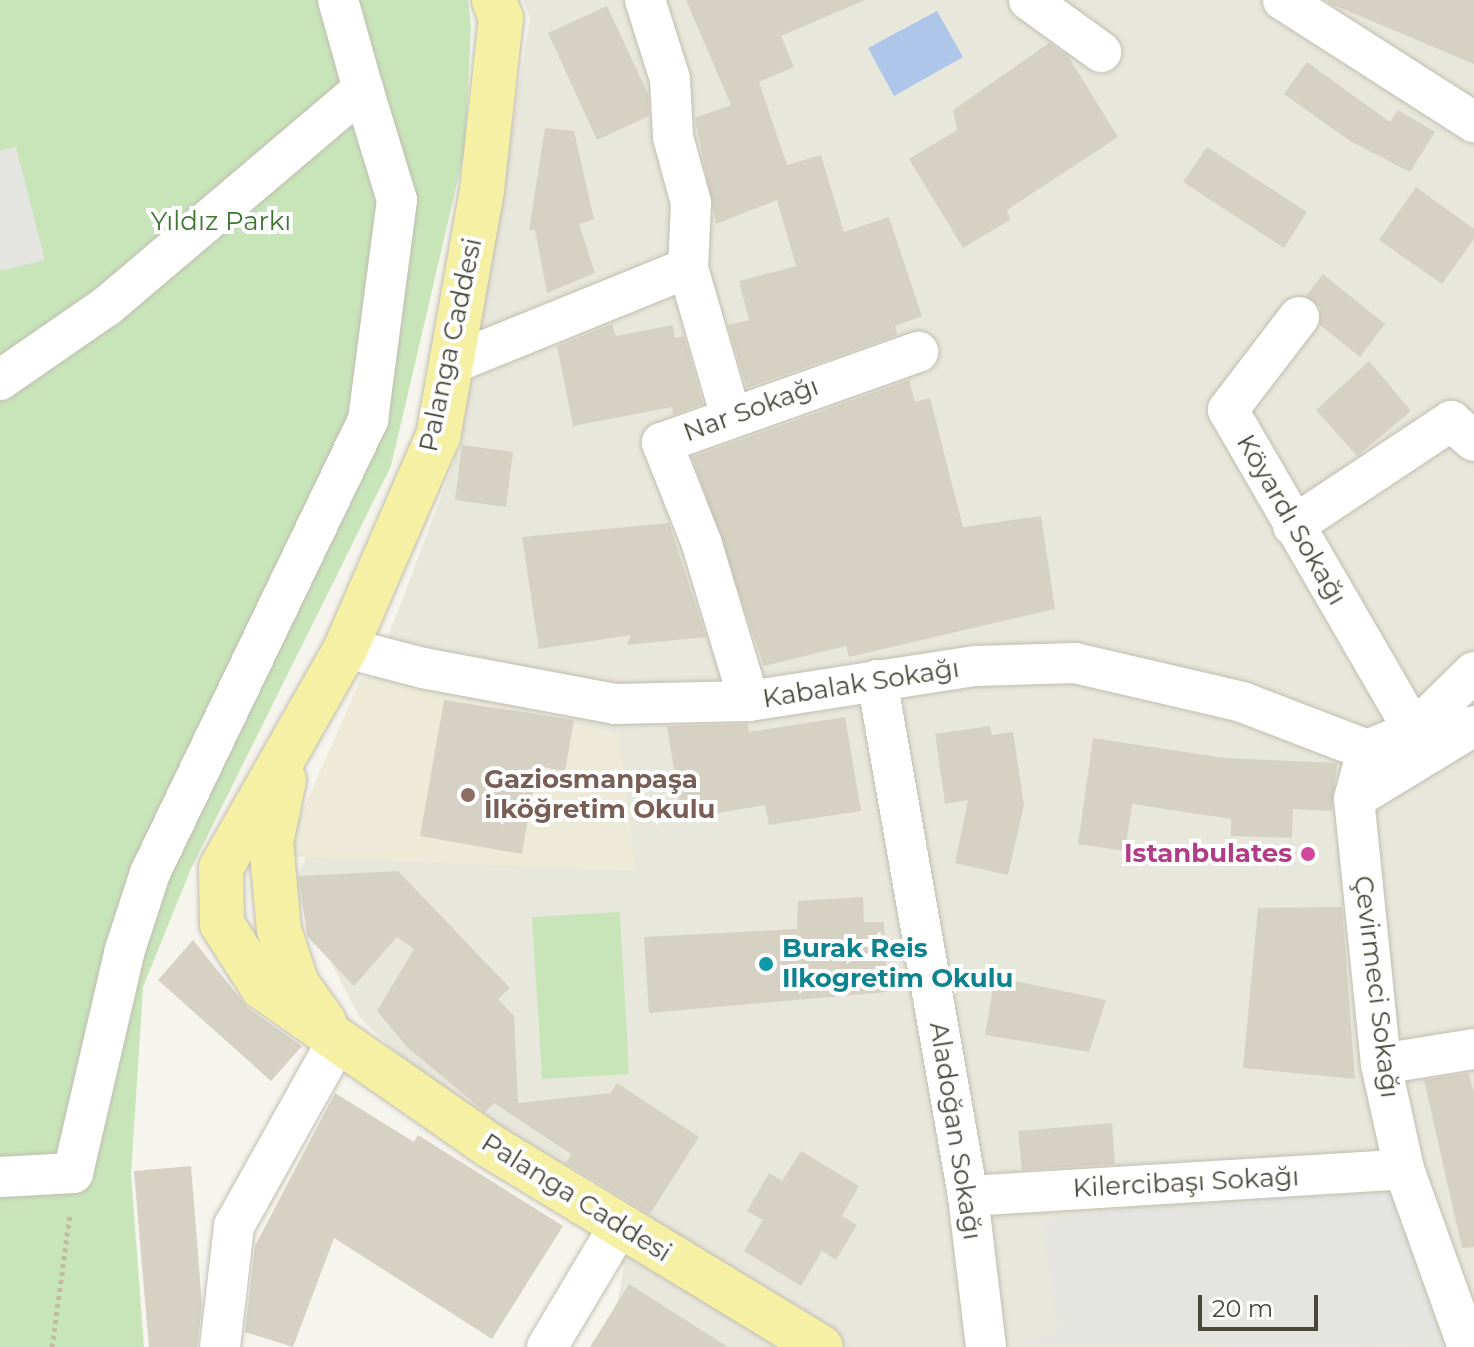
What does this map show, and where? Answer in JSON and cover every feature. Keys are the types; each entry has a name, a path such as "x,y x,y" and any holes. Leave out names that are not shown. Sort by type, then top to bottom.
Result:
{"main road":[{"name":"Palanga Caddesi","path":"494,0 501,18 482,190 438,436 346,648 289,757 271,842 279,930 297,984 338,1040 619,1226 821,1347"}],"street":[{"path":"0,1177 73,1173 124,953 150,873 368,420 397,200 338,0"},
{"path":"645,0 670,79 673,137 691,203 688,268 731,417"},
{"path":"1029,0 1101,52"},
{"path":"1283,0 1474,122"},
{"path":"0,380 107,306 363,89"},
{"path":"451,364 688,268"},
{"name":"Köyardı Sokağı","path":"1299,317 1228,410 1414,731"},
{"name":"Nar Sokağı","path":"749,701 702,544 662,443 918,352"},
{"path":"1293,526 1451,421 1474,441"},
{"name":"Kabalak Sokağı","path":"346,648 615,704 749,701 976,666 1075,663 1242,702 1367,750"},
{"path":"1367,750 1414,731 1474,672"},
{"name":"Aladoğan Sokağı","path":"877,680 968,1196 986,1347"},
{"path":"1354,799 1474,726"},
{"name":"Çevirmeci Sokağı","path":"1367,750 1354,799 1381,1064 1404,1169 1468,1347"},
{"path":"220,1347 234,1226 338,1040"},
{"path":"1381,1064 1474,1049"},
{"name":"Kilercibaşı Sokağı","path":"968,1196 1404,1169"},
{"path":"547,1347 619,1226"}],"path":[{"path":"52,1347 73,1173"}],"shaded area":[{"path":"523,0 1474,0 1474,1347 609,1347 624,1267 360,1018 293,890 460,446 530,18"},
{"path":"16,147 45,260 0,271 0,151"},
{"name":"Gaziosmanpaşa İlköğretim Okulu","path":"362,676 619,734 636,871 283,856"},
{"path":"1393,1189 1446,1347 1019,1343 1058,1331 1042,1220 1205,1196"}],"green space":[{"name":"Yıldız Parkı","path":"0,0 468,0 471,27 465,149 391,466 190,871 143,987 131,1175 144,1347 0,1347"},
{"path":"620,912 629,1074 542,1079 532,917"}],"water":[{"path":"937,11 963,57 894,96 868,48"}],"building":[{"path":"686,0 865,0 781,36 794,67 759,82 787,165 821,155 844,232 889,217 922,316 895,326 897,335 747,388 728,325 749,320 739,281 796,266 777,200 716,224 695,118 731,105"},
{"path":"1326,0 1474,0 1474,64 1331,4"},
{"path":"607,6 648,94 649,116 597,140 548,33"},
{"path":"1049,43 1068,56 1118,137 1007,210 1010,220 963,248 909,159 957,130 953,110"},
{"path":"1307,62 1390,122 1398,110 1435,132 1410,172 1350,141 1284,94"},
{"path":"545,128 574,131 594,219 579,224 595,273 547,293 535,230 529,230"},
{"path":"1207,147 1307,212 1284,248 1183,182"},
{"path":"1416,187 1474,229 1474,239 1442,284 1379,240"},
{"path":"1323,274 1385,324 1360,357 1320,325 1320,307 1306,296"},
{"path":"612,324 616,336 673,325 675,338 684,336 703,404 673,415 672,407 573,426 557,346"},
{"path":"1369,361 1411,411 1357,456 1316,410"},
{"path":"909,380 915,402 930,398 963,527 1041,516 1055,609 849,657 846,646 764,666 692,457"},
{"path":"462,445 513,452 506,507 455,500"},
{"path":"669,523 706,637 627,645 631,635 539,649 522,537"},
{"path":"444,700 574,720 565,771 537,766 522,854 420,836"},
{"path":"845,717 861,811 769,825 765,805 682,819 667,726 748,724 749,732"},
{"path":"990,726 992,735 1013,732 1024,805 1008,875 955,863 968,800 945,804 935,734"},
{"path":"1093,738 1224,758 1337,763 1332,811 1293,809 1292,838 1231,836 1231,819 1132,804 1125,851 1078,844"},
{"path":"398,871 510,988 498,999 514,1016 518,1103 611,1093 617,1083 699,1137 650,1214 566,1163 571,1154 494,1103 485,1112 408,1048 377,1011 414,949 397,937 354,986 307,936 299,876"},
{"name":"Burak Reis Ilkogretim Okulu","path":"863,897 864,922 884,922 887,992 649,1013 644,937 797,929 798,901"},
{"path":"1342,907 1355,1079 1243,1068 1258,908"},
{"path":"193,940 248,1008 302,1046 271,1081 158,980"},
{"path":"995,977 1106,1000 1089,1052 985,1035"},
{"path":"1468,1073 1474,1092 1474,1247 1462,1248 1424,1080"},
{"path":"335,1093 414,1142 418,1135 563,1226 492,1339 334,1238 293,1347 245,1332 255,1246"},
{"path":"1112,1123 1115,1164 1022,1170 1018,1131"},
{"path":"801,1151 859,1186 842,1216 857,1225 836,1260 822,1251 801,1286 744,1251 763,1220 747,1211 769,1173 782,1181"},
{"path":"191,1166 202,1305 197,1347 149,1347 134,1171"},
{"path":"629,1284 728,1347 590,1347"}],"place":[{"name":"Gaziosmanpaşa İlköğretim Okulu","path":"468,795"},
{"name":"Istanbulates","path":"1308,854"},
{"name":"Burak Reis Ilkogretim Okulu","path":"766,964"}]}
